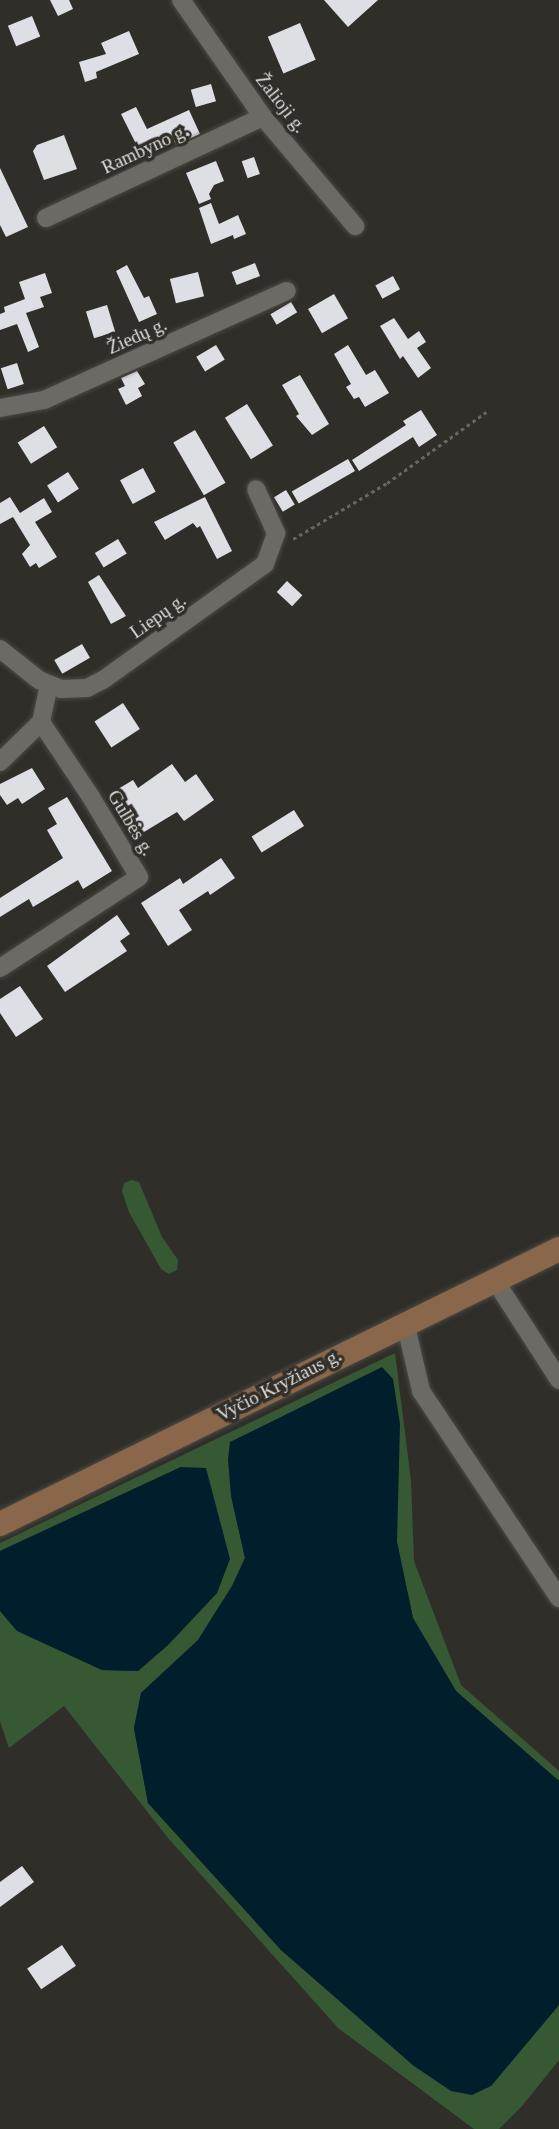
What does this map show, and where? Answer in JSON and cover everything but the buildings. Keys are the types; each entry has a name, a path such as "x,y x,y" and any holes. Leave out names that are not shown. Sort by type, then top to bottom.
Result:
{"street":[{"name":"Žalioji g.","path":"181,0 263,117 355,226"},
{"name":"Rambyno g.","path":"46,218 263,117"},
{"name":"Žiedų g.","path":"0,408 44,400 287,291"},
{"path":"256,489 276,533 272,551"},
{"name":"Liepų g.","path":"49,685 73,691 103,680 249,578 265,564 272,551"},
{"path":"0,649 49,685 41,722 0,762"},
{"name":"Gulbės g.","path":"0,968 139,877 91,797 41,722"},
{"name":"Vyčio Kryžiaus g.","path":"0,1524 405,1322 559,1249"},
{"path":"494,1279 559,1380"},
{"path":"405,1322 421,1391 559,1598"}],"path":[{"path":"272,551 387,483 486,412"}],"green space":[{"path":"132,1180 139,1182 162,1237 178,1260 177,1270 169,1274 161,1269 129,1212 122,1191 124,1183"},
{"path":"395,1353 411,1481 414,1561 461,1685 559,1771 559,1781 456,1691 413,1618 397,1542 397,1483 231,1496 245,1558 232,1586 198,1640 141,1693 134,1729 148,1803 281,1950 414,2066 491,2086 559,2005 559,2060 522,2106 499,2129 474,2129 338,2028 168,1838 64,1706 9,1748 0,1721 0,1611 18,1631 102,1670 138,1671 168,1645 217,1593 181,1467 0,1551 0,1543"}],"water":[{"path":"382,1367 393,1379 400,1424 397,1542 413,1618 456,1691 559,1781 559,2005 491,2086 472,2095 451,2091 414,2066 281,1950 148,1803 134,1728 141,1693 198,1640 232,1586 245,1558 231,1496 228,1459 230,1442"},
{"path":"181,1467 206,1468 230,1559 217,1593 168,1645 138,1671 102,1670 17,1631 0,1611 0,1551"}]}
